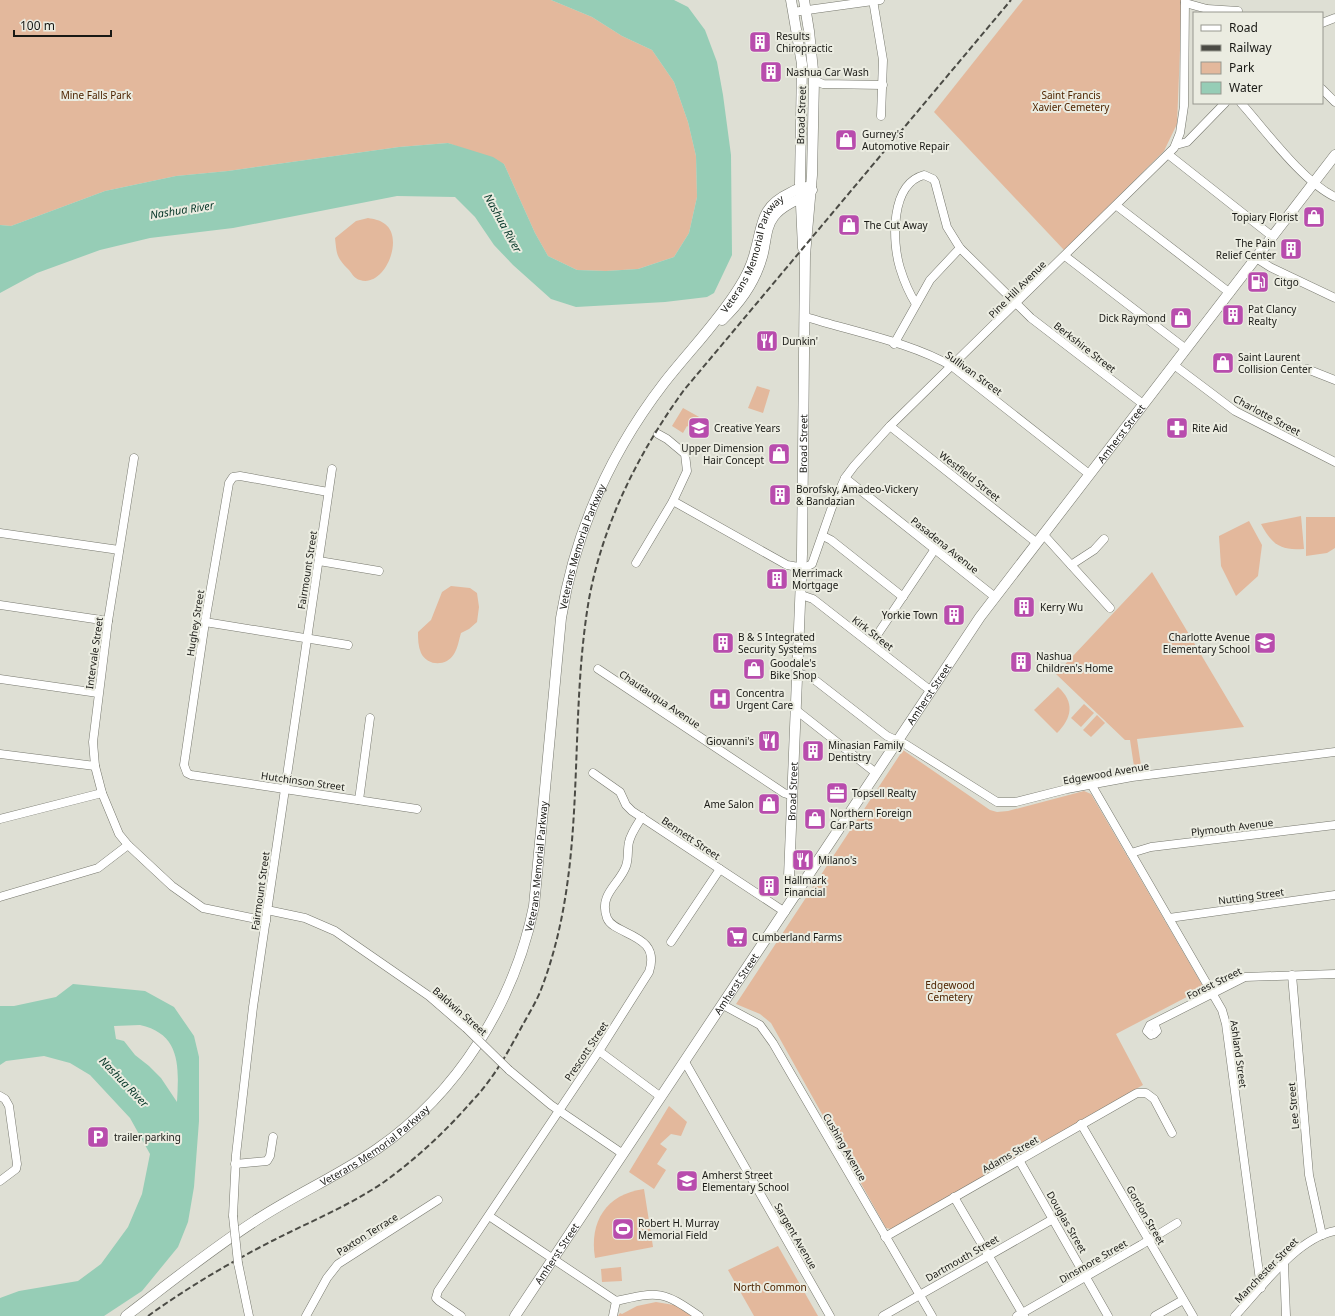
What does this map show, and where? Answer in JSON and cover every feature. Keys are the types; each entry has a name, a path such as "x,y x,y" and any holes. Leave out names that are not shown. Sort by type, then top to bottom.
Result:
{"main road":[{"name":"Broad Street","path":"791,0 800,47 802,70 800,193 802,243 806,255"},
{"name":"Broad Street","path":"797,894 793,890 790,882 802,568 806,255 811,192 814,80 804,0"},
{"name":"Amherst Street","path":"515,1316 723,1006 876,773 995,597 1335,155"},
{"name":"Veterans Memorial Parkway","path":"126,1316 181,1274 255,1221 353,1164 397,1134 447,1085 474,1050 490,1024 513,975 524,943 534,906 558,638 565,594 577,549 598,492 624,441 656,393 702,338 744,280 754,258 762,222 768,210 781,198 811,192"},
{"name":"Veterans Memorial Parkway","path":"702,338 732,310 746,292 758,267 769,226 776,213 800,193"},
{"path":"776,213 791,212 798,216 801,222"}],"street":[{"path":"793,12 806,12 875,0 883,56 881,116"},
{"path":"1185,1 1207,9 1238,11"},
{"name":"Pine Hill Avenue","path":"802,568 808,567 814,562 832,507 845,478 854,466 890,426 953,367 1169,155 1176,145 1182,122 1184,106 1185,1"},
{"path":"1323,23 1335,18"},
{"path":"814,80 817,83 823,84 883,85"},
{"path":"1323,91 1335,102"},
{"path":"1176,145 1187,142 1224,104"},
{"path":"1242,104 1314,183 1335,197"},
{"path":"1169,155 1273,237"},
{"name":"Berkshire Street","path":"916,304 908,292 900,268 896,240 897,214 900,198 913,180 924,175 933,178 947,227 960,248 1016,304 1142,404"},
{"path":"1116,206 1230,292"},
{"path":"894,344 916,304 937,271 960,248"},
{"path":"1065,256 1186,349"},
{"path":"1256,258 1270,267 1335,298"},
{"name":"Sullivan Street","path":"806,317 936,357 953,367 1089,474"},
{"name":"Charlotte Street","path":"1174,365 1235,411 1335,462"},
{"path":"1307,369 1335,380"},
{"name":"Westfield Street","path":"890,426 1040,539 1071,565 1110,608"},
{"path":"636,562 673,501 687,471 685,454 658,434"},
{"name":"Intervale Street","path":"134,458 108,621 93,742 95,766 102,793 112,819 128,845 172,886 203,908 266,921"},
{"name":"Fairmount Street","path":"249,1316 239,1269 233,1216 235,1164 250,1036 266,921 306,638 332,469"},
{"name":"Hughey Street","path":"187,773 184,765 205,622 227,490 233,477 240,476 328,492"},
{"name":"Pasadena Avenue","path":"845,478 995,597"},
{"path":"673,501 784,564 802,568"},
{"path":"0,533 119,550"},
{"path":"822,536 830,540 903,597"},
{"path":"1071,565 1094,550 1104,539"},
{"path":"871,644 935,549"},
{"path":"319,561 379,571"},
{"name":"Kirk Street","path":"801,594 813,599 931,691"},
{"path":"0,605 108,621"},
{"path":"205,622 348,645"},
{"name":"Chautauqua Avenue","path":"598,669 784,793 793,796"},
{"name":"Edgewood Avenue","path":"797,673 807,675 814,679 887,736 898,741 997,802 1016,802 1091,784 1132,777 1335,752"},
{"path":"0,679 98,694"},
{"path":"796,710 876,773"},
{"path":"360,800 370,718"},
{"path":"0,754 95,766"},
{"name":"Hutchinson Street","path":"187,773 416,809"},
{"name":"Bennett Street","path":"593,773 620,792 628,808 785,912"},
{"name":"Ashland Street","path":"1091,784 1222,1010 1226,1024 1261,1288"},
{"path":"0,819 102,793"},
{"name":"Prescott Street","path":"461,1316 439,1301 436,1295 645,980 650,969 650,956 646,947 636,937 612,924 607,919 606,912 607,895 626,868 630,836 642,817"},
{"name":"Plymouth Avenue","path":"1131,853 1151,847 1335,825"},
{"path":"0,897 98,868 128,845"},
{"path":"671,942 720,869"},
{"name":"Nutting Street","path":"1169,918 1335,895"},
{"name":"Baldwin Street","path":"268,910 301,916 335,931 429,996 466,1028 509,1070 559,1110 624,1154"},
{"name":"Forest Street","path":"1154,1023 1245,977 1335,974"},
{"name":"Lee Street","path":"1292,976 1307,1155 1313,1196 1322,1235"},
{"name":"Cushing Avenue","path":"723,1006 760,1025 768,1035 932,1316"},
{"path":"598,1051 661,1097"},
{"name":"Sargent Avenue","path":"685,1062 830,1316"},
{"name":"Adams Street","path":"885,1237 1130,1096 1141,1092 1146,1093 1154,1099 1172,1133"},
{"path":"0,1096 5,1099 9,1106 17,1164 15,1170 0,1181"},
{"name":"Gordon Street","path":"1082,1124 1193,1316"},
{"path":"235,1164 267,1161 269,1158 273,1137"},
{"name":"Douglas Street","path":"1020,1160 1108,1316"},
{"path":"954,1197 988,1254 1021,1315"},
{"name":"Paxton Terrace","path":"306,1316 327,1278 338,1264 438,1200"},
{"path":"489,1216 552,1260 616,1301 643,1295 663,1295 675,1300 699,1316"},
{"name":"Dartmouth Street","path":"883,1316 988,1254 1053,1219"},
{"name":"Dinsmore Street","path":"1021,1315 1177,1222"},
{"name":"Manchester Street","path":"1235,1316 1306,1243 1322,1235 1335,1231"},
{"path":"1284,1264 1286,1316"},
{"path":"1156,1316 1183,1300"},
{"path":"613,1316 616,1301"}],"green space":[{"name":"Mine Falls Park","path":"0,0 551,0 592,17 622,36 652,50 674,82 688,122 696,156 697,197 689,233 674,257 638,269 606,271 577,270 548,256 535,233 504,164 448,143 399,147 228,171 176,176 105,191 11,226 0,225"},
{"name":"Saint Francis Xavier Cemetery","path":"1023,0 1182,0 1177,124 1164,151 1064,250 934,112"},
{"path":"368,218 385,224 391,231 393,240 389,261 384,270 377,277 369,281 357,279 339,259 335,238 356,221"},
{"path":"757,386 770,390 763,413 748,408"},
{"path":"683,408 701,418 694,430 687,426 683,433 672,426"},
{"path":"1301,516 1304,549 1283,548 1273,542 1261,524"},
{"path":"1306,517 1335,517 1335,548 1327,553 1306,556"},
{"path":"1249,521 1262,545 1258,576 1236,596 1221,566 1219,536"},
{"path":"1152,572 1244,727 1137,739 1142,772 1135,773 1130,740 1125,740 1056,674"},
{"path":"451,586 470,588 477,593 479,607 477,622 469,629 461,633 454,654 451,658 442,663 433,663 424,658 421,653 418,632 431,620 442,592"},
{"path":"1058,687 1067,698 1070,710 1066,722 1057,733 1034,710"},
{"path":"1084,704 1094,713 1081,727 1071,718"},
{"path":"1097,715 1105,723 1091,737 1083,730"},
{"name":"Edgewood Cemetery","path":"903,750 990,810 997,812 1008,811 1084,791 1091,794 1204,988 1116,1034 1143,1085 891,1229 886,1228 771,1023 760,1014 736,1004"},
{"path":"669,1106 687,1122 681,1136 671,1134 660,1144 667,1149 657,1164 666,1170 654,1189 629,1172"},
{"name":"Robert H. Murray Memorial Field","path":"644,1189 653,1247 595,1258 595,1233 603,1212 619,1197"},
{"name":"North Common","path":"778,1246 818,1316 754,1316 728,1270"},
{"path":"621,1267 622,1281 602,1282 601,1269"},
{"path":"656,1302 674,1305 675,1303 694,1316 618,1316 620,1313 622,1314 637,1306"}],"water":[{"name":"Nashua River","path":"551,0 674,0 688,7 705,30 717,62 731,155 732,255 714,293 707,297 665,302 576,307 551,299 513,265 494,245 475,217 455,197 397,196 233,228 150,238 100,250 37,273 0,293 0,225 11,226 105,191 176,176 228,171 399,147 448,143 493,157 504,164 535,233 548,256 577,270 606,271 638,269 674,257 689,233 697,197 696,156 688,122 674,82 652,50 622,36 592,17"},
{"name":"Nashua River","path":"73,984 145,991 174,1007 194,1036 199,1057 199,1121 194,1187 188,1222 178,1247 142,1291 104,1316 0,1316 0,1298 19,1291 78,1281 101,1264 128,1227 142,1194 150,1154 130,1118 90,1075 70,1063 44,1056 6,1061 0,1065 0,1006 14,1006 56,997","holes":["140,1025 153,1029 163,1036 170,1044 175,1054 178,1076 177,1102 161,1078 135,1055 124,1041 116,1039 114,1026"]}],"railway":[{"path":"148,1316 224,1267 272,1241 343,1206 384,1182 431,1144 453,1122 487,1084 499,1066 538,997 557,940 566,892 572,844 579,697 589,599 603,543 625,489 652,438 684,390 1011,0"}],"place":[{"name":"Results Chiropractic","path":"760,42"},
{"name":"Nashua Car Wash","path":"771,72"},
{"name":"Gurney's Automotive Repair","path":"846,140"},
{"name":"Topiary Florist","path":"1314,217"},
{"name":"The Cut Away","path":"849,225"},
{"name":"The Pain Relief Center","path":"1291,249"},
{"name":"Citgo","path":"1258,282"},
{"name":"Pat Clancy Realty","path":"1233,315"},
{"name":"Dick Raymond","path":"1181,318"},
{"name":"Dunkin'","path":"767,341"},
{"name":"Saint Laurent Collision Center","path":"1223,363"},
{"name":"Creative Years","path":"699,428"},
{"name":"Rite Aid","path":"1177,428"},
{"name":"Upper Dimension Hair Concept","path":"779,454"},
{"name":"Borofsky, Amadeo-Vickery & Bandazian","path":"780,495"},
{"name":"Merrimack Mortgage","path":"777,579"},
{"name":"Kerry Wu","path":"1024,607"},
{"name":"Yorkie Town","path":"954,615"},
{"name":"B & S Integrated Security Systems","path":"723,643"},
{"name":"Charlotte Avenue Elementary School","path":"1265,643"},
{"name":"Nashua Children's Home","path":"1021,662"},
{"name":"Goodale's Bike Shop","path":"754,669"},
{"name":"Concentra Urgent Care","path":"720,699"},
{"name":"Giovanni's","path":"769,741"},
{"name":"Minasian Family Dentistry","path":"813,751"},
{"name":"Topsell Realty","path":"837,793"},
{"name":"Ame Salon","path":"769,804"},
{"name":"Northern Foreign Car Parts","path":"815,819"},
{"name":"Milano's","path":"803,860"},
{"name":"Hallmark Financial","path":"769,886"},
{"name":"Cumberland Farms","path":"737,937"},
{"name":"trailer parking","path":"98,1137"},
{"name":"Amherst Street Elementary School","path":"687,1181"},
{"name":"Robert H. Murray Memorial Field","path":"623,1229"}]}
